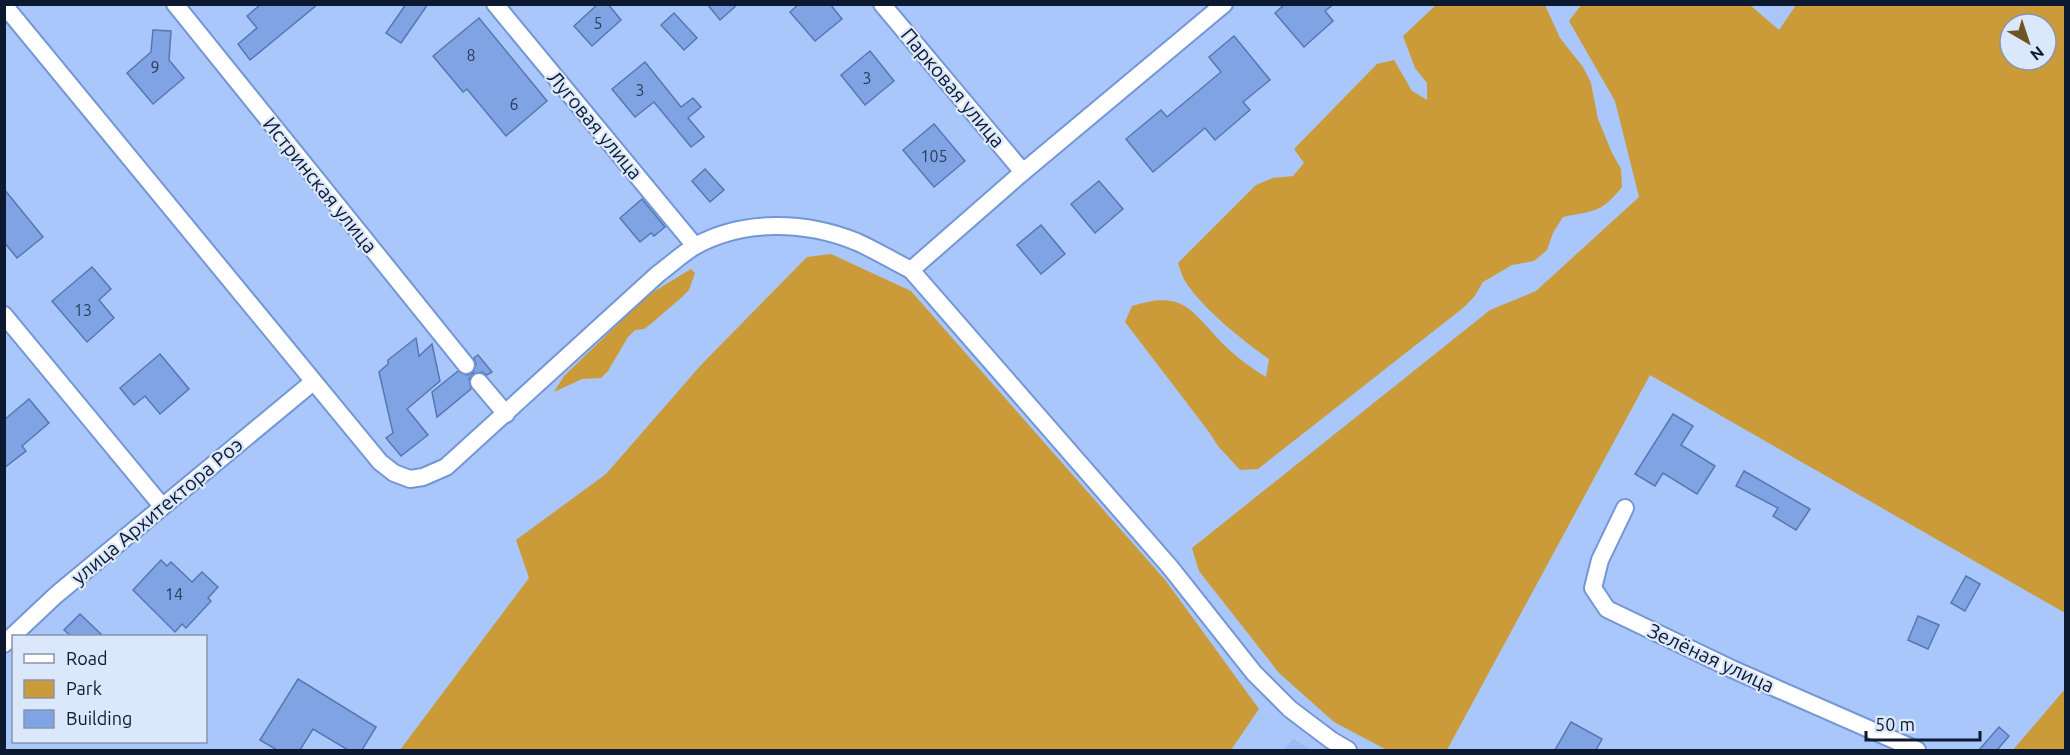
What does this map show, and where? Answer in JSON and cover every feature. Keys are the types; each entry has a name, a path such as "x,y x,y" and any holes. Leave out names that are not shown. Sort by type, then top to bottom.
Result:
{"street":[{"name":"Истринская улица","path":"175,4 466,365"},
{"name":"Луговая улица","path":"495,4 695,246"},
{"name":"Парковая улица","path":"882,4 1023,172"},
{"path":"911,270 1023,172 1224,4"},
{"path":"4,5 313,382 380,462 394,473 410,479 423,477 446,467 658,274 695,246 732,231 776,225 814,229 856,242 911,270 1170,567 1254,673 1290,709 1330,740 1348,750"},
{"path":"4,315 162,506"},
{"name":"улица Архитектора Роэ","path":"14,635 56,595 313,382"},
{"path":"479,382 506,414"},
{"name":"Зелёная улица","path":"1624,508 1600,560 1593,588 1607,609 1732,669 1917,750"}],"shaded area":[{"path":"1293,739 1312,750 1283,750"}],"green space":[{"path":"1582,4 1750,5 1779,30 1796,5 2065,5 2065,613 1650,375 1447,750 1387,750 1334,722 1279,673 1199,571 1192,548 1490,310 1536,291 1639,197 1615,101 1569,21"},
{"path":"1436,5 1545,5 1560,38 1583,67 1591,83 1598,119 1621,169 1622,187 1602,207 1590,212 1563,217 1553,233 1547,250 1534,261 1512,265 1483,282 1474,297 1463,308 1258,469 1240,470 1218,446 1125,322 1132,306 1163,300 1174,302 1193,312 1232,352 1266,377 1269,359 1235,334 1212,313 1185,281 1178,263 1256,185 1273,178 1293,176 1304,163 1294,149 1377,64 1394,60 1412,91 1427,100 1427,83 1415,68 1403,36"},
{"path":"831,254 911,291 1166,581 1259,709 1231,750 400,750 529,578 516,540 606,474 701,365 807,257"},
{"path":"691,269 695,273 689,290 652,323 644,329 635,330 628,337 608,371 601,378 582,379 554,392 564,376 648,295"},
{"path":"2065,689 2065,750 2013,750"}],"building":[{"path":"261,4 318,4 250,60 238,44 257,28 247,16"},
{"path":"406,4 428,4 401,43 386,33"},
{"path":"598,4 608,4 621,20 592,46 574,26"},
{"path":"707,4 738,4 720,20"},
{"path":"799,4 830,4 842,19 815,41 790,12"},
{"path":"1285,4 1334,4 1325,11 1333,21 1304,47 1275,13"},
{"path":"674,13 697,38 684,50 661,25"},
{"path":"479,18 547,101 506,136 467,89 463,92 433,56"},
{"path":"153,30 171,31 169,60 184,78 153,104 127,73 151,52"},
{"path":"1234,36 1270,80 1243,102 1250,110 1215,140 1205,128 1153,172 1126,139 1161,110 1167,117 1221,72 1209,57"},
{"path":"870,51 894,81 865,105 841,75"},
{"path":"645,62 681,107 693,98 701,107 688,118 704,137 691,147 654,102 635,117 612,89"},
{"path":"934,124 965,161 934,187 903,150"},
{"path":"705,169 724,190 710,202 692,181"},
{"path":"1099,181 1123,209 1095,233 1071,204"},
{"path":"4,189 43,237 17,258 4,242"},
{"path":"642,199 665,227 654,236 651,233 640,242 620,218"},
{"path":"1041,225 1065,254 1041,274 1017,245"},
{"path":"92,267 111,289 99,300 114,318 87,342 52,301"},
{"path":"416,338 419,356 432,344 440,381 407,409 428,435 401,456 386,438 393,433 379,372 388,364 388,360"},
{"path":"160,354 189,389 160,414 145,396 134,405 120,388"},
{"path":"478,355 492,372 487,375 482,372 473,374 469,379 471,389 437,417 432,392 458,371 467,375 473,373 476,364 474,358"},
{"path":"29,399 49,423 22,446 26,451 4,468 4,420"},
{"path":"1673,414 1693,426 1681,445 1715,466 1697,494 1663,473 1655,486 1635,474"},
{"path":"1744,471 1810,509 1796,530 1773,516 1778,508 1736,486"},
{"path":"161,560 167,566 171,562 192,582 202,572 218,587 208,598 211,601 186,628 182,624 175,632 133,590"},
{"path":"1966,576 1980,584 1965,611 1951,603"},
{"path":"80,614 102,635 70,635 64,630"},
{"path":"1918,616 1939,625 1928,649 1908,640"},
{"path":"298,679 376,727 362,750 348,750 313,729 300,750 277,750 260,740"},
{"path":"1571,722 1602,739 1596,750 1555,750"},
{"path":"1999,727 2009,736 1997,750 1979,750"}]}
